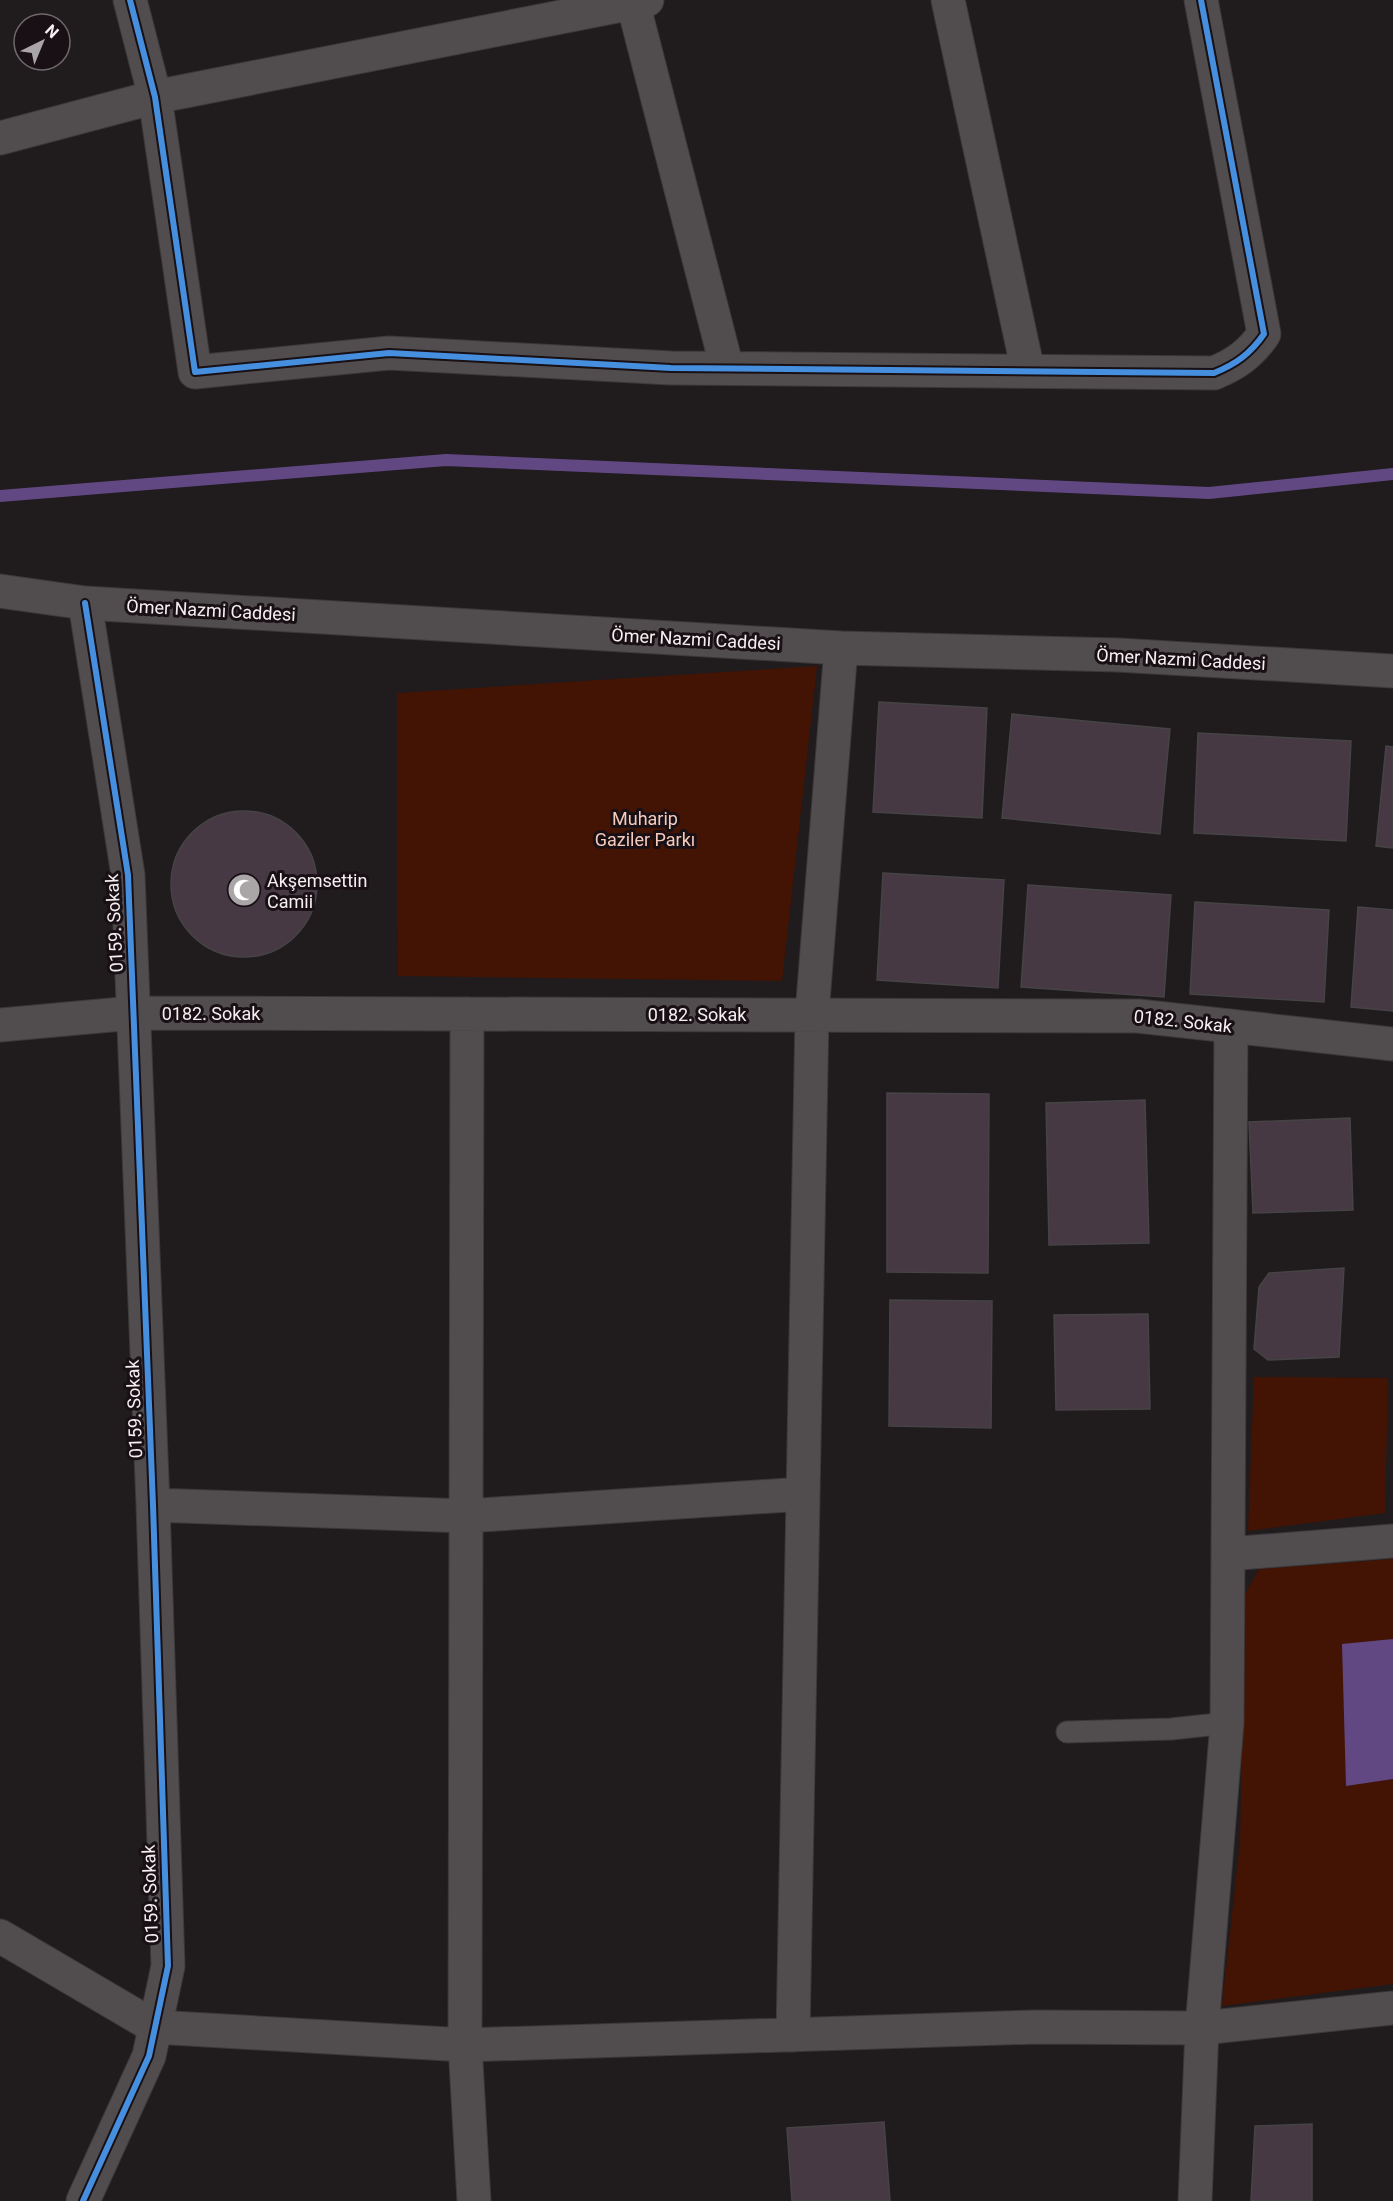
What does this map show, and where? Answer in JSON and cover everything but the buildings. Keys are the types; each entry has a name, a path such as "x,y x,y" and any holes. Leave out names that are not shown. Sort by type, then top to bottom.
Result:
{"street":[{"path":"130,0 156,97 195,372 389,353 671,368 1214,373 1233,365 1251,351 1264,334 1201,0"},
{"path":"948,0 1028,371"},
{"path":"0,138 156,97 640,1 727,368"},
{"name":"Ömer Nazmi Caddesi","path":"0,591 85,603 841,648 1118,655 1393,671"},
{"name":"0159. Sokak","path":"83,2201 149,2056 168,1966 153,1505 128,875 85,603"},
{"path":"793,2035 812,1014 841,648"},
{"name":"0182. Sokak","path":"0,1025 133,1013 1138,1016 1393,1044"},
{"path":"466,1014 465,2044 474,2201"},
{"path":"1195,2201 1202,2028 1227,1723 1231,1026"},
{"path":"153,1505 466,1516 803,1494"},
{"path":"1228,1554 1393,1542"},
{"path":"0,1936 155,2027 465,2044 1036,2027 1202,2028 1393,2008"}],"lane":[{"path":"1067,1732 1171,1729 1227,1723"}],"green space":[{"name":"Muharip Gaziler Parkı","path":"817,666 782,981 398,976 397,693"},
{"path":"1254,1377 1388,1378 1385,1513 1248,1531"},
{"path":"1393,1559 1393,1984 1222,2006 1240,1842 1245,1594 1259,1569"}],"shaded area":[{"path":"1393,1639 1393,1779 1346,1786 1342,1644"}],"waterway":[{"path":"0,496 446,460 1209,493 1393,474"}],"cycle path":[{"path":"130,0 155,97 195,372 389,353 671,368 1214,373 1242,358 1264,334 1201,0"},
{"path":"83,2201 149,2056 168,1966 153,1505 128,875 85,603"}],"place":[{"name":"Akşemsettin Camii","path":"244,890"}]}
